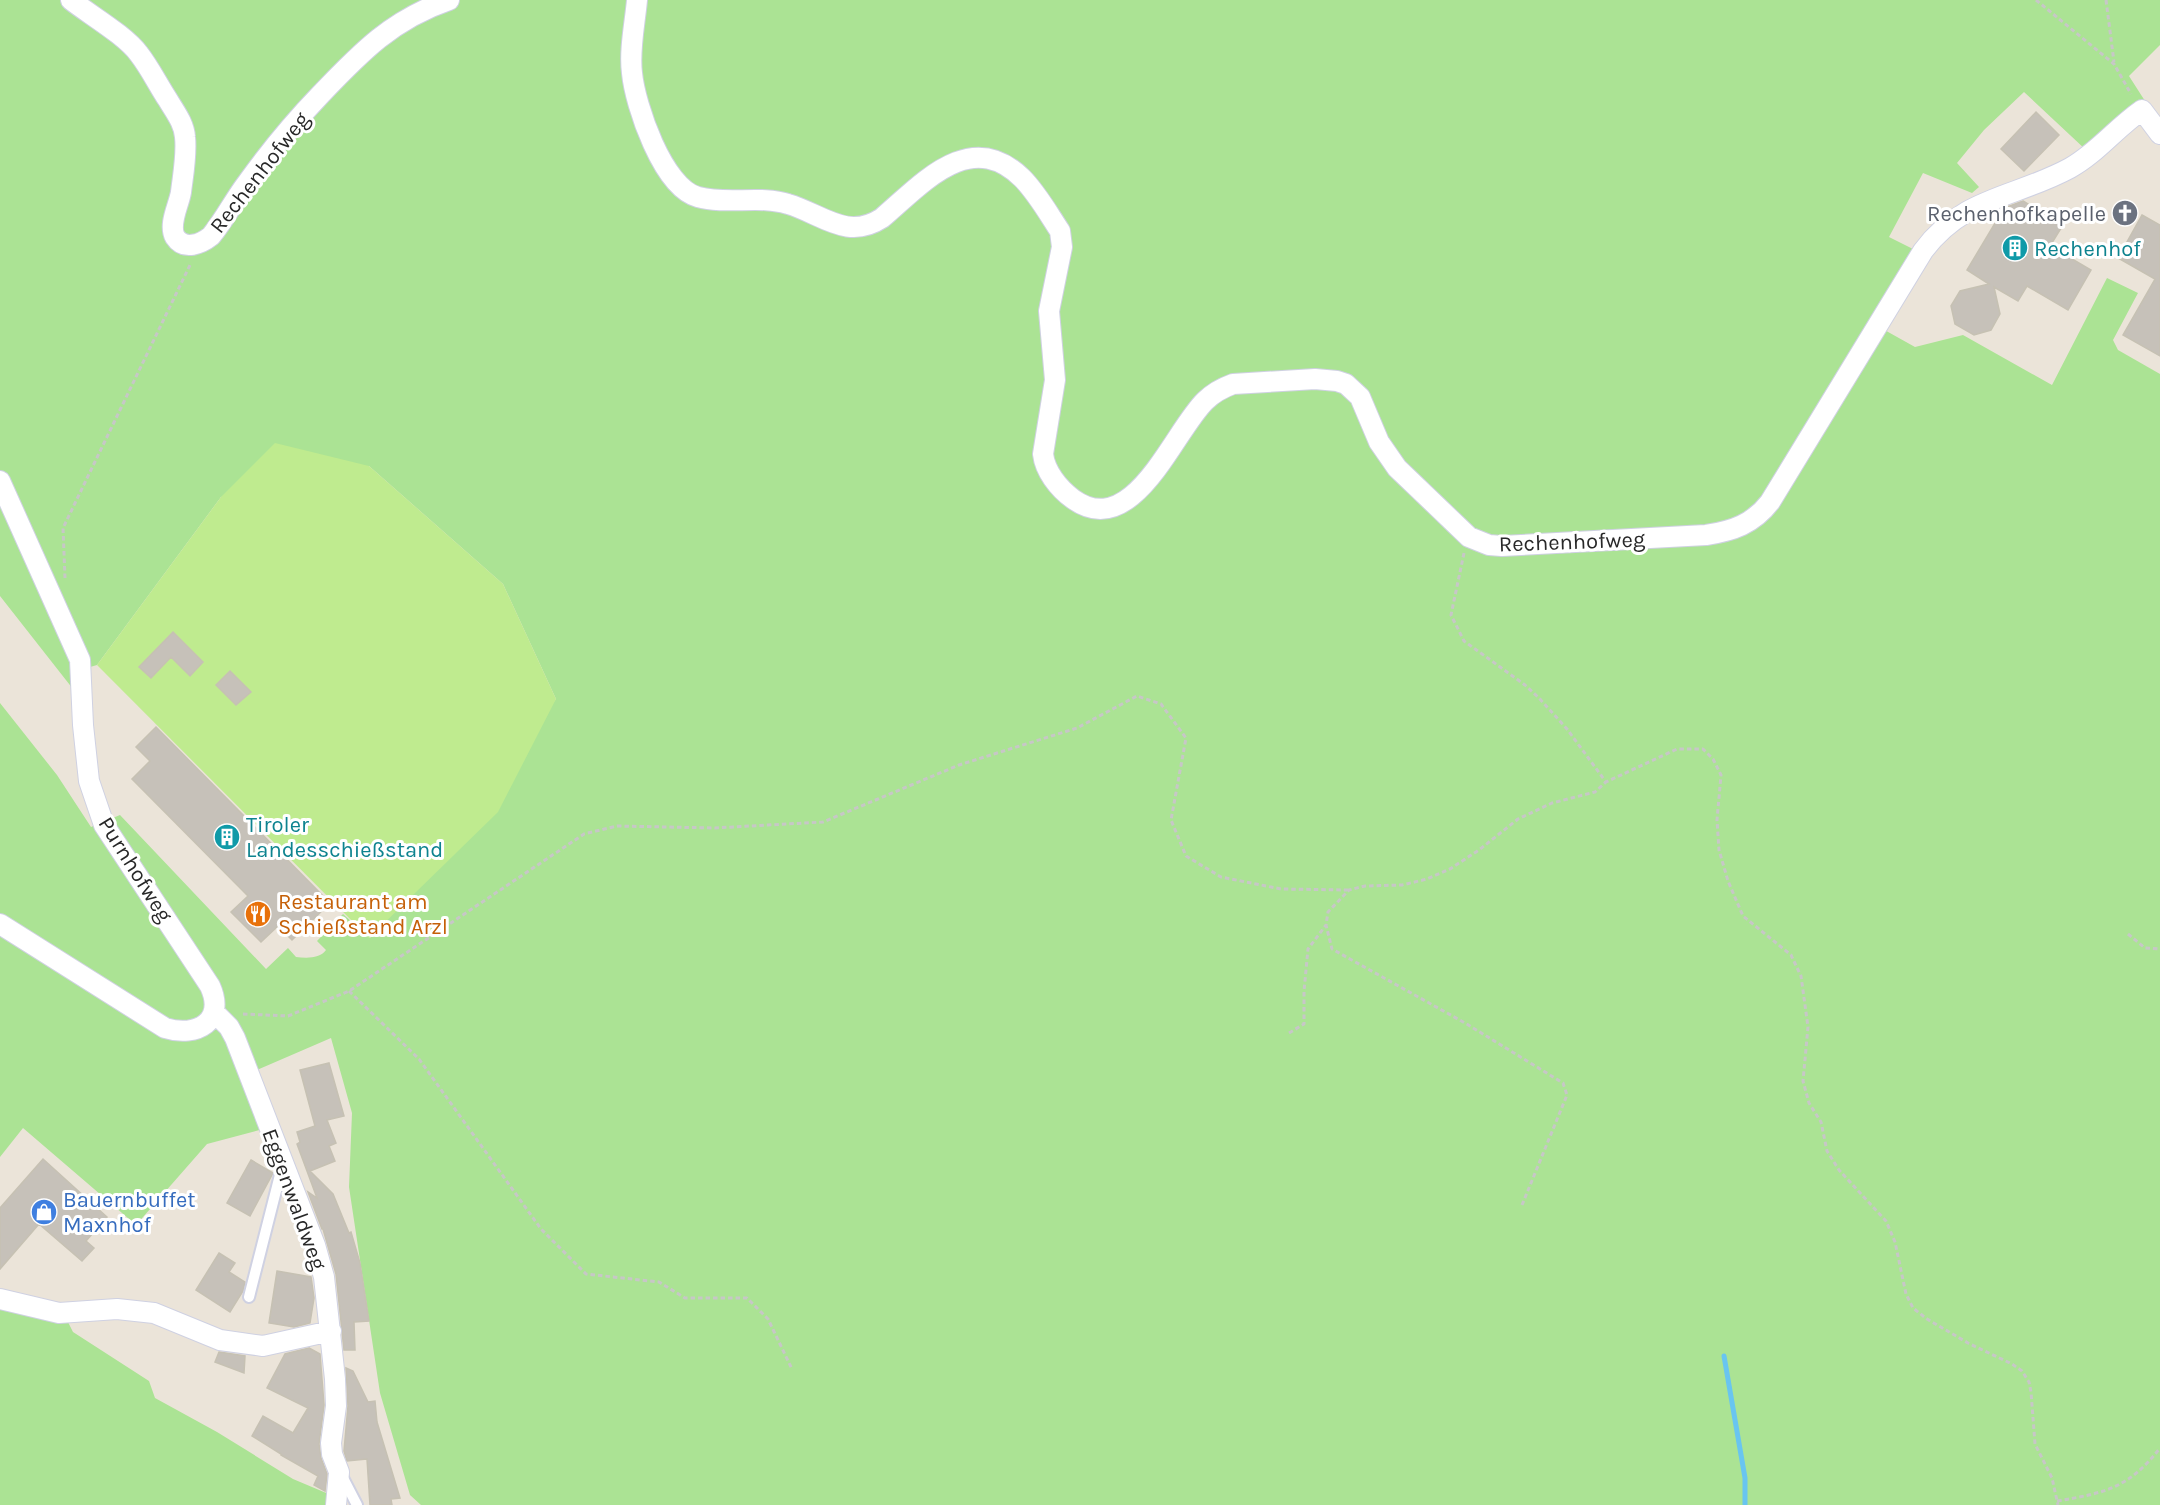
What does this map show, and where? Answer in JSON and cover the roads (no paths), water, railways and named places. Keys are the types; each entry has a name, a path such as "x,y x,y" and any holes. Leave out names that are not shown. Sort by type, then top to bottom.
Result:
{"street":[{"name":"Rechenhofweg","path":"71,0 139,53 182,122 185,136 184,161 181,193 173,227 175,236 182,243 193,245 202,243 211,236 240,191 278,142 357,56 395,26 431,6 449,0"},
{"name":"Rechenhofweg","path":"637,0 632,64 635,91 655,148 667,171 690,195 708,199 781,202 844,227 859,228 882,218 936,173 954,162 966,159 992,160 1005,165 1024,180 1060,231 1062,239 1049,311 1055,380 1043,454 1049,473 1065,493 1077,502 1089,507 1100,508 1119,504 1132,496 1157,467 1203,402 1222,388 1233,384 1315,379 1337,381 1346,384 1360,397 1386,454 1468,537 1478,542 1502,546 1706,535 1728,531 1754,519 1770,502 1923,251 1940,231 1956,218 1983,202 2049,178 2078,164 2142,110 2160,134"},
{"name":"Purnhofweg","path":"0,481 80,660 83,725 89,781 105,825 210,986 215,1001 214,1012"},
{"path":"0,924 165,1028 181,1032 194,1030 209,1020 214,1012"},
{"name":"Eggenwaldweg","path":"214,1012 225,1022 235,1038 315,1245 324,1277 331,1331 336,1406 331,1443 332,1454 339,1472 336,1505"},
{"path":"0,1299 59,1313 117,1309 154,1313 220,1340 262,1346 331,1331"}],"lane":[{"path":"249,1297 283,1164"},
{"path":"339,1472 357,1505"}],"waterway":[{"path":"1724,1356 1745,1478 1745,1505"}],"place":[{"name":"Rechenhofkapelle","path":"2125,213"},
{"name":"Rechenhof","path":"2015,248"},
{"name":"Tiroler Landesschießstand","path":"227,837"},
{"name":"Restaurant am Schießstand Arzl","path":"258,914"},
{"name":"Bauernbuffet Maxnhof","path":"44,1212"}]}
